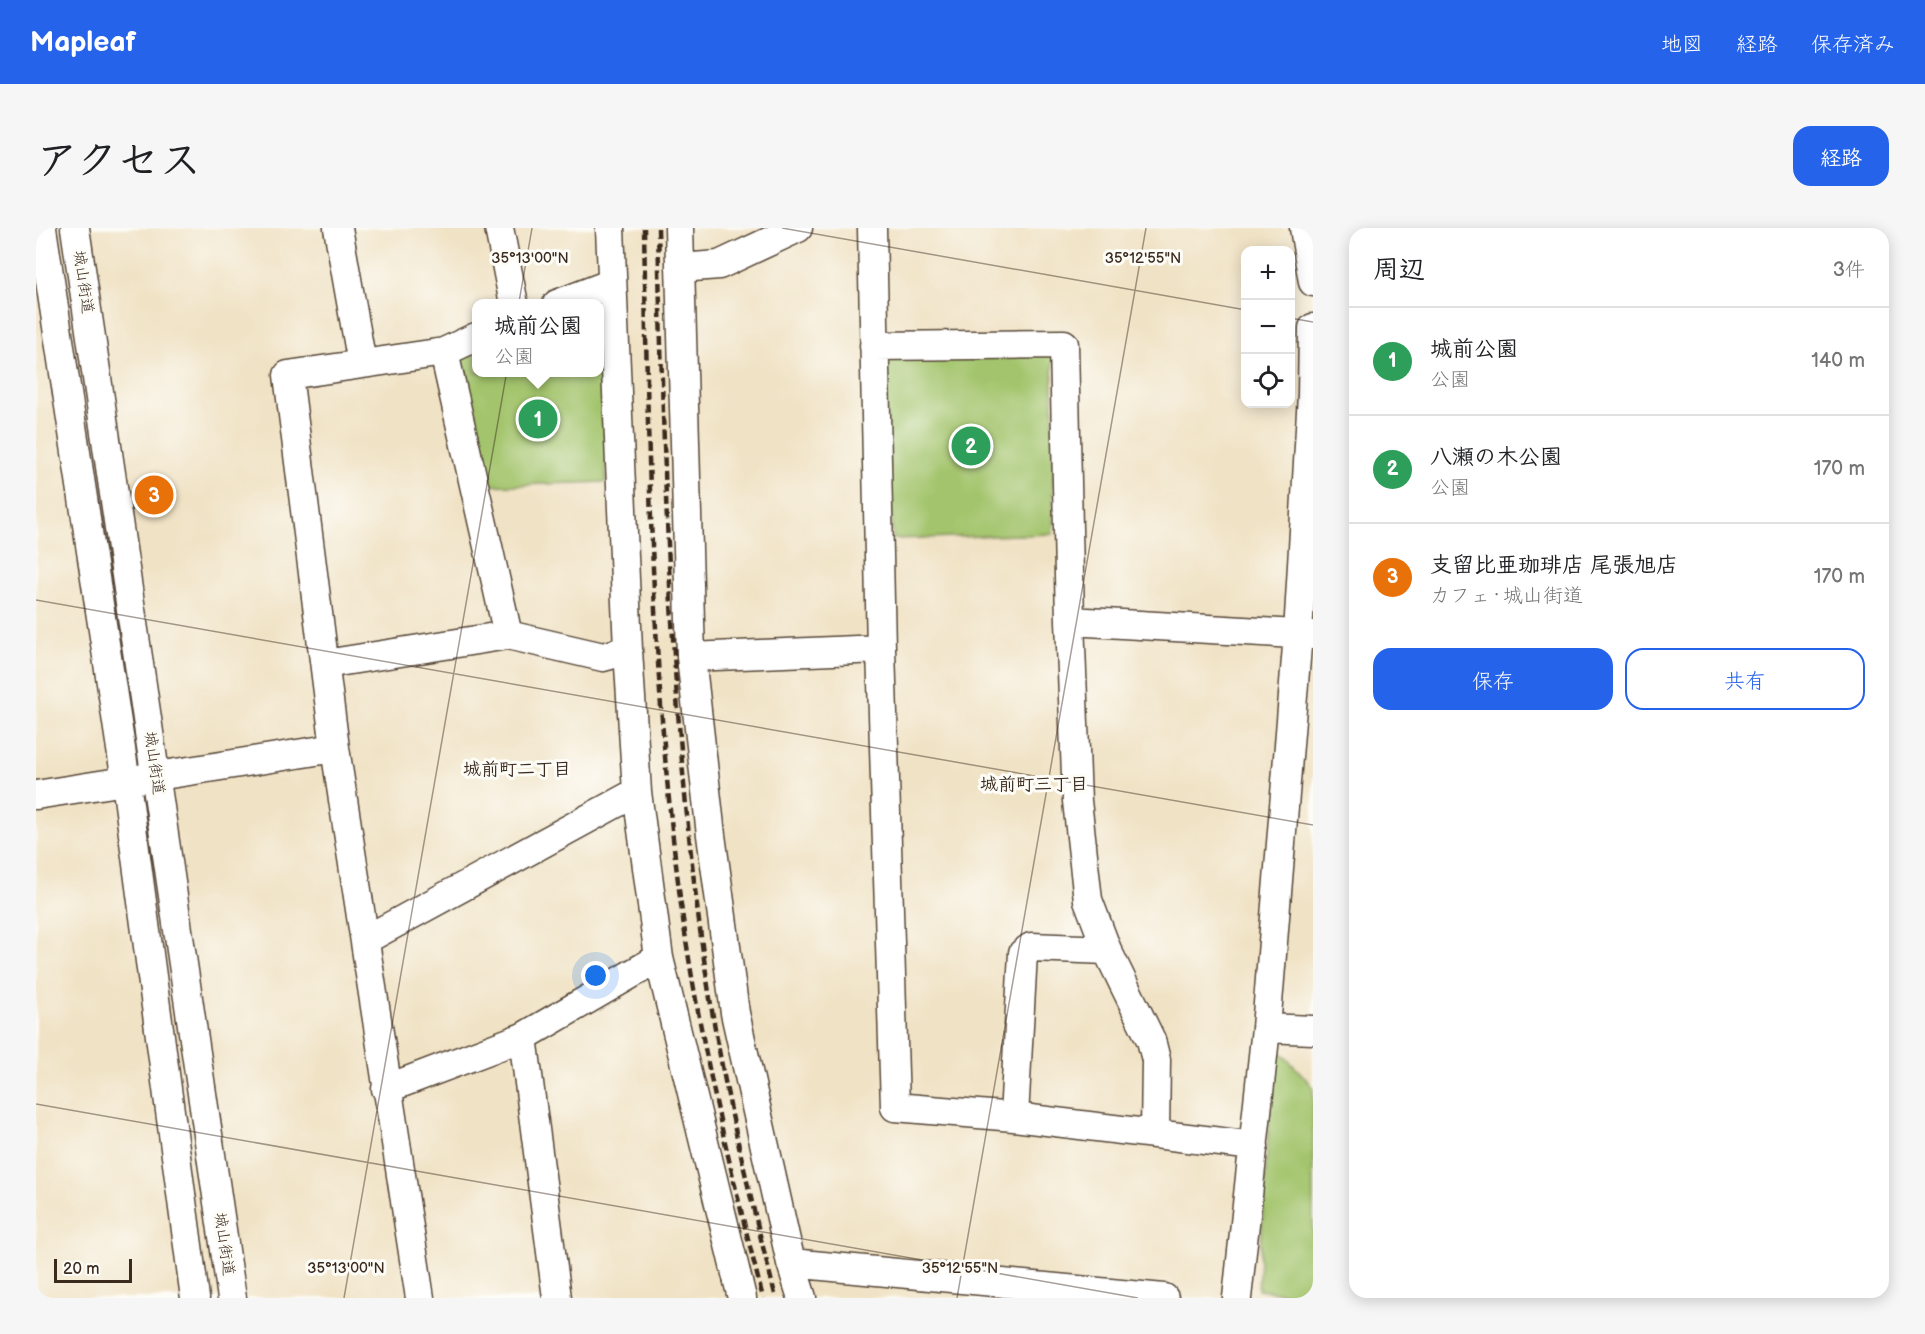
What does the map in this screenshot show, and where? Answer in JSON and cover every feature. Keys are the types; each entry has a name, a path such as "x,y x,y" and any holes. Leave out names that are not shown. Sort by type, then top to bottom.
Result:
{"street":[{"name":"城山街道","path":"42,228 126,782 195,1298"},
{"name":"城山街道","path":"75,228 232,1298"},
{"path":"338,228 362,364"},
{"path":"499,228 513,299"},
{"path":"610,228 628,651 637,792 659,958 742,1298"},
{"path":"679,228 691,657 711,835 735,1013 791,1263 802,1298"},
{"path":"680,268 719,265 798,228"},
{"path":"872,228 881,649 895,1107 1014,1117 1254,1146"},
{"path":"1304,228 1313,282"},
{"path":"567,299 612,282"},
{"path":"1237,1298 1305,634 1313,328"},
{"path":"420,1298 335,748 288,375 444,352 472,339"},
{"path":"874,346 1064,344 1070,621 1077,801 1088,900 1107,950 1151,1040 1156,1060 1155,1134"},
{"path":"444,352 508,635"},
{"path":"1070,621 1305,634"},
{"path":"324,664 508,635 603,657 628,651"},
{"path":"691,657 881,649"},
{"path":"36,795 335,748"},
{"path":"365,940 637,792"},
{"path":"1014,1117 1023,952 1031,947 1107,950"},
{"path":"386,1089 523,1037 659,958"},
{"path":"1266,1028 1313,1030"},
{"path":"523,1037 557,1298"},
{"path":"791,1263 1164,1298"}],"green space":[{"path":"472,351 472,377 604,377 604,357 606,482 483,486 460,356"},
{"path":"1053,352 1053,534 893,539 883,357"},
{"path":"1274,1045 1313,1086 1313,1296 1258,1290"}],"railway":[{"path":"644,228 652,551 668,793 684,927 702,1034 763,1298"},
{"path":"658,228 671,594 683,777 693,868 710,1002 726,1087 776,1298"}],"place":[{"name":"城前公園","path":"538,419"},
{"name":"八瀬の木公園","path":"971,446"},
{"name":"支留比亜珈琲店 尾張旭店","path":"154,495"}],"district":[{"name":"城前町二丁目","path":"517,769"},
{"name":"城前町三丁目","path":"1034,784"}]}
